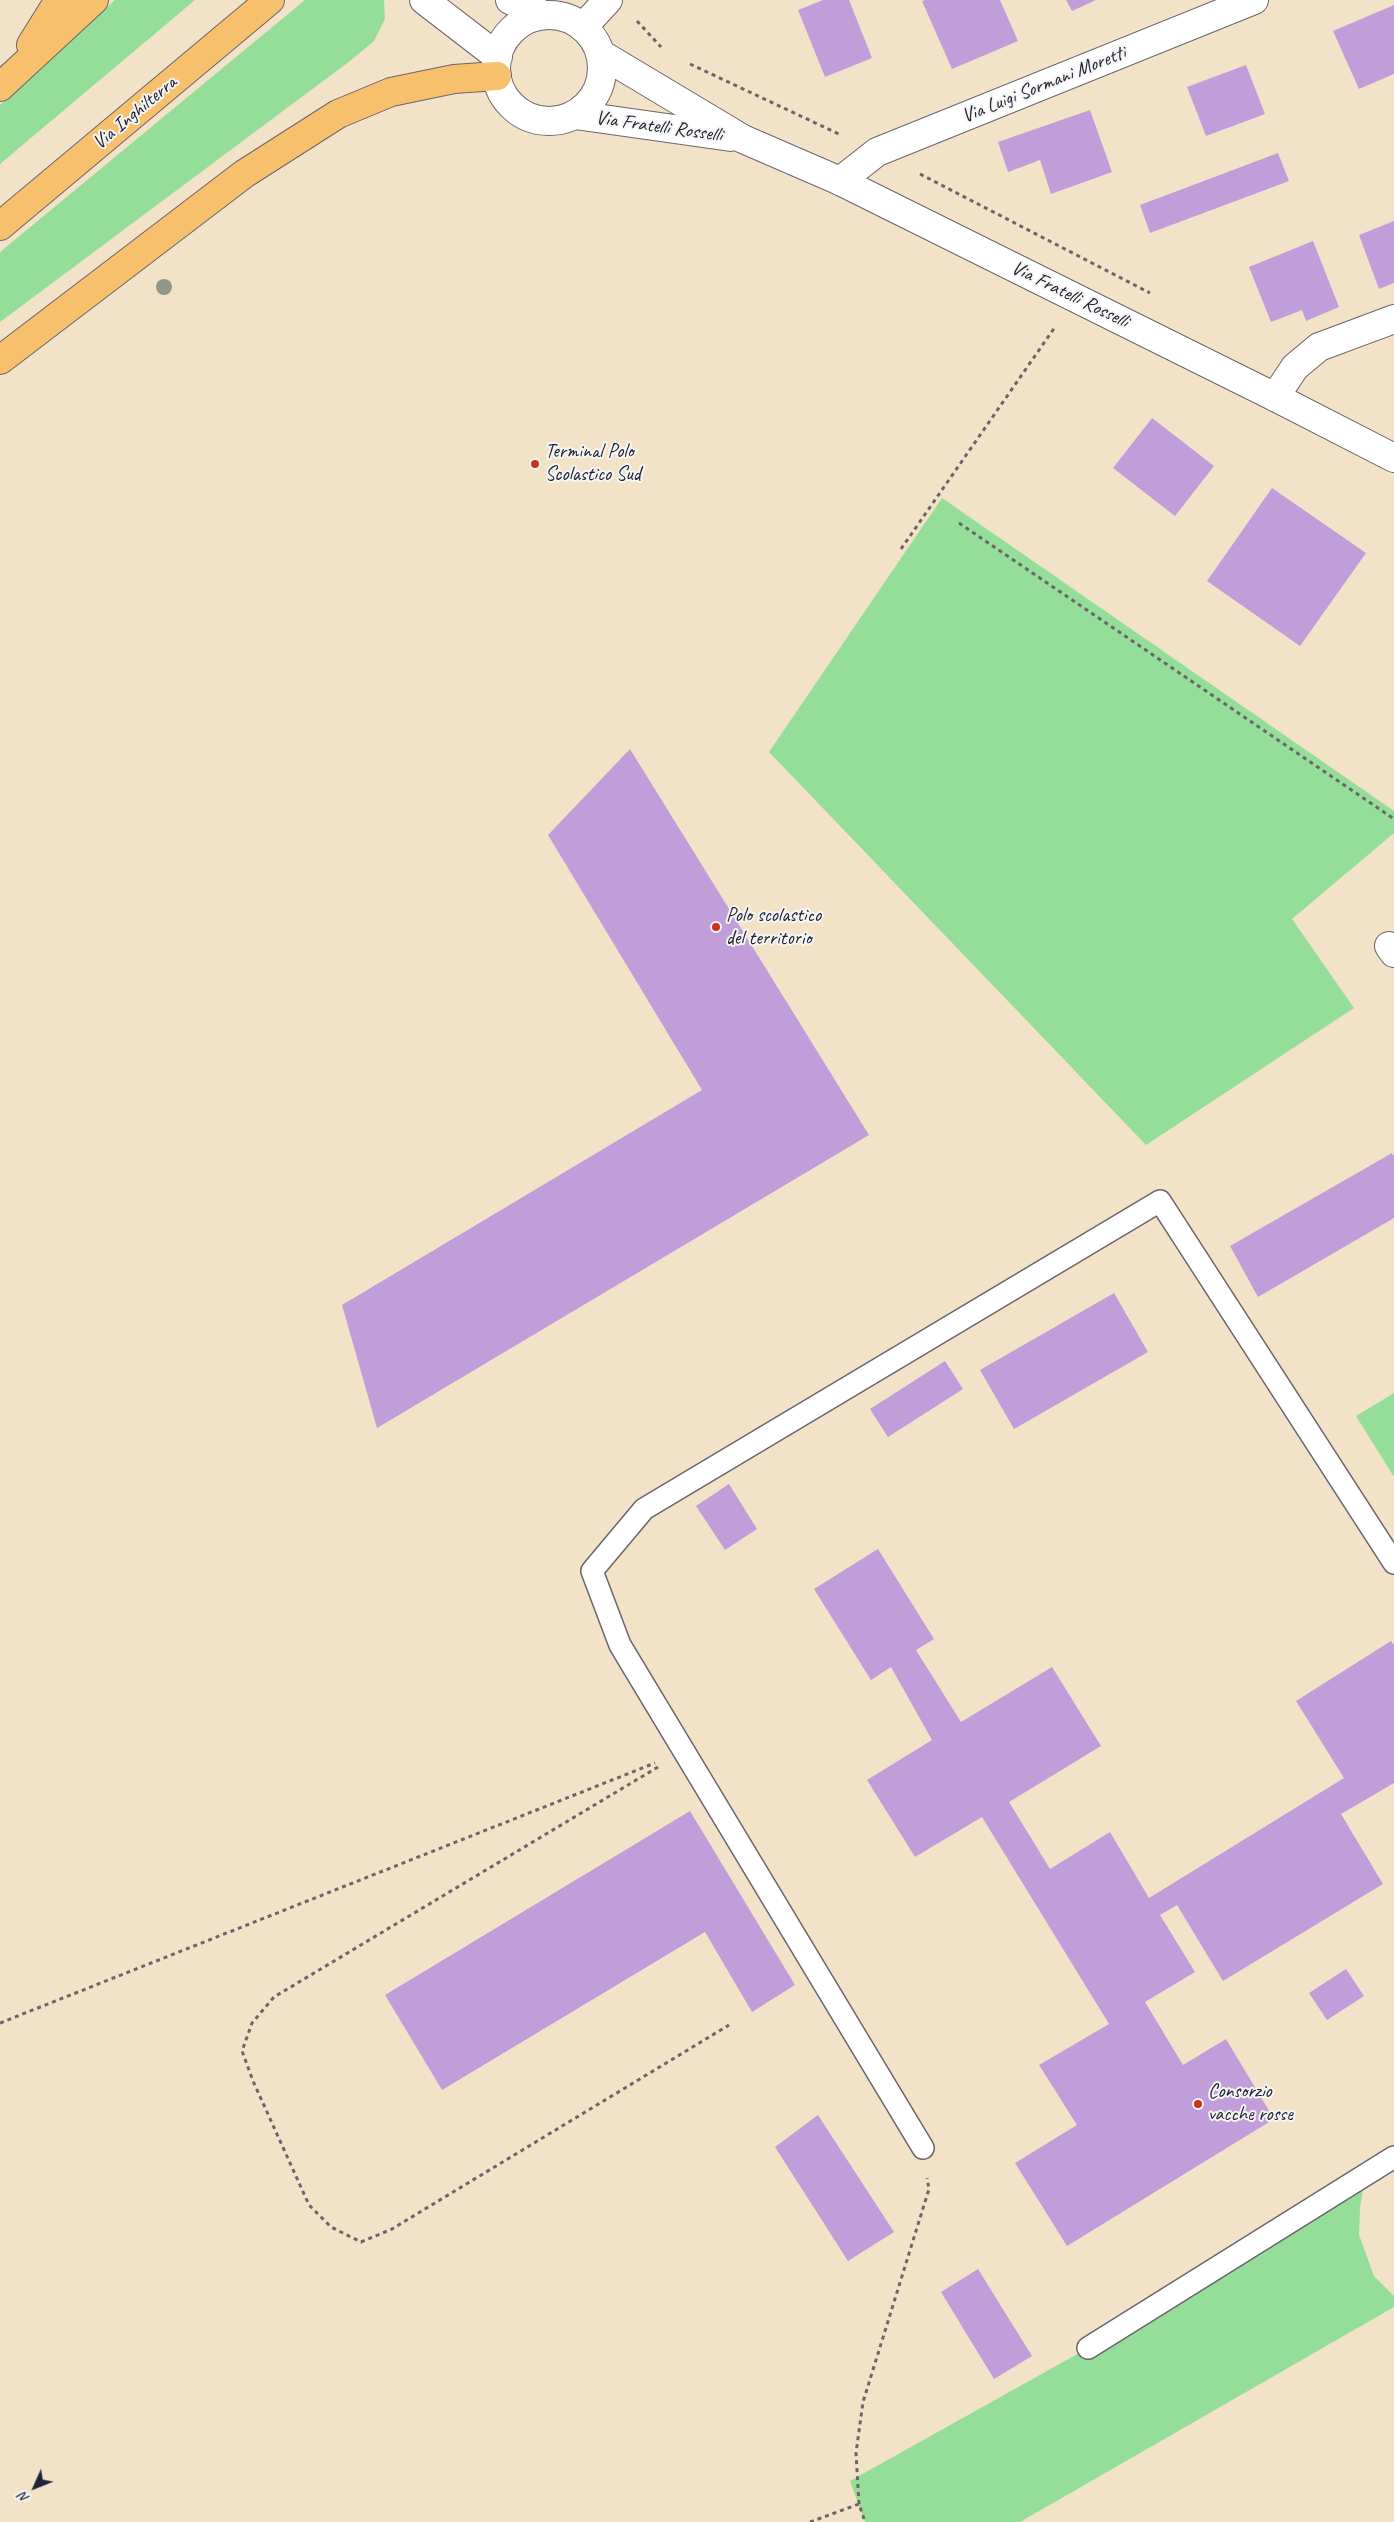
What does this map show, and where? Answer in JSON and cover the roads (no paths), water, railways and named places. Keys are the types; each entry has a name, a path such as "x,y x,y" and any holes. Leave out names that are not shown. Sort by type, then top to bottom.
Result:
{"main road":[{"path":"5,83 59,0"},
{"path":"5,83 94,0"},
{"name":"Via Inghilterra","path":"0,226 270,0"},
{"path":"0,360 244,174 338,114 391,92 454,79 497,67"}],"street":[{"path":"424,0 497,67"},
{"path":"510,0 544,15 570,20 583,26 594,39 601,54 603,72 599,89 589,104 575,115 550,121 535,119 521,114 510,104 501,91 497,67 503,42 514,28 528,20 544,15"},
{"path":"583,26 608,0"},
{"name":"Via Luigi Sormani Moretti","path":"840,181 877,152 1254,0"},
{"name":"Via Fratelli Rosselli","path":"601,54 742,139 840,181 1394,458"},
{"name":"Via Fratelli Rosselli","path":"575,115 742,139"},
{"path":"1275,397 1295,367 1319,347 1394,319"}],"lane":[{"path":"923,2148 620,1645 592,1571 644,1509 1160,1201 1394,1563"},
{"path":"1088,2348 1394,2158"}],"place":[{"name":"Terminal Polo Scolastico Sud","path":"535,464"},
{"name":"Polo scolastico del territorio","path":"716,927"},
{"name":"Consorzio vacche rosse","path":"1198,2104"}]}
